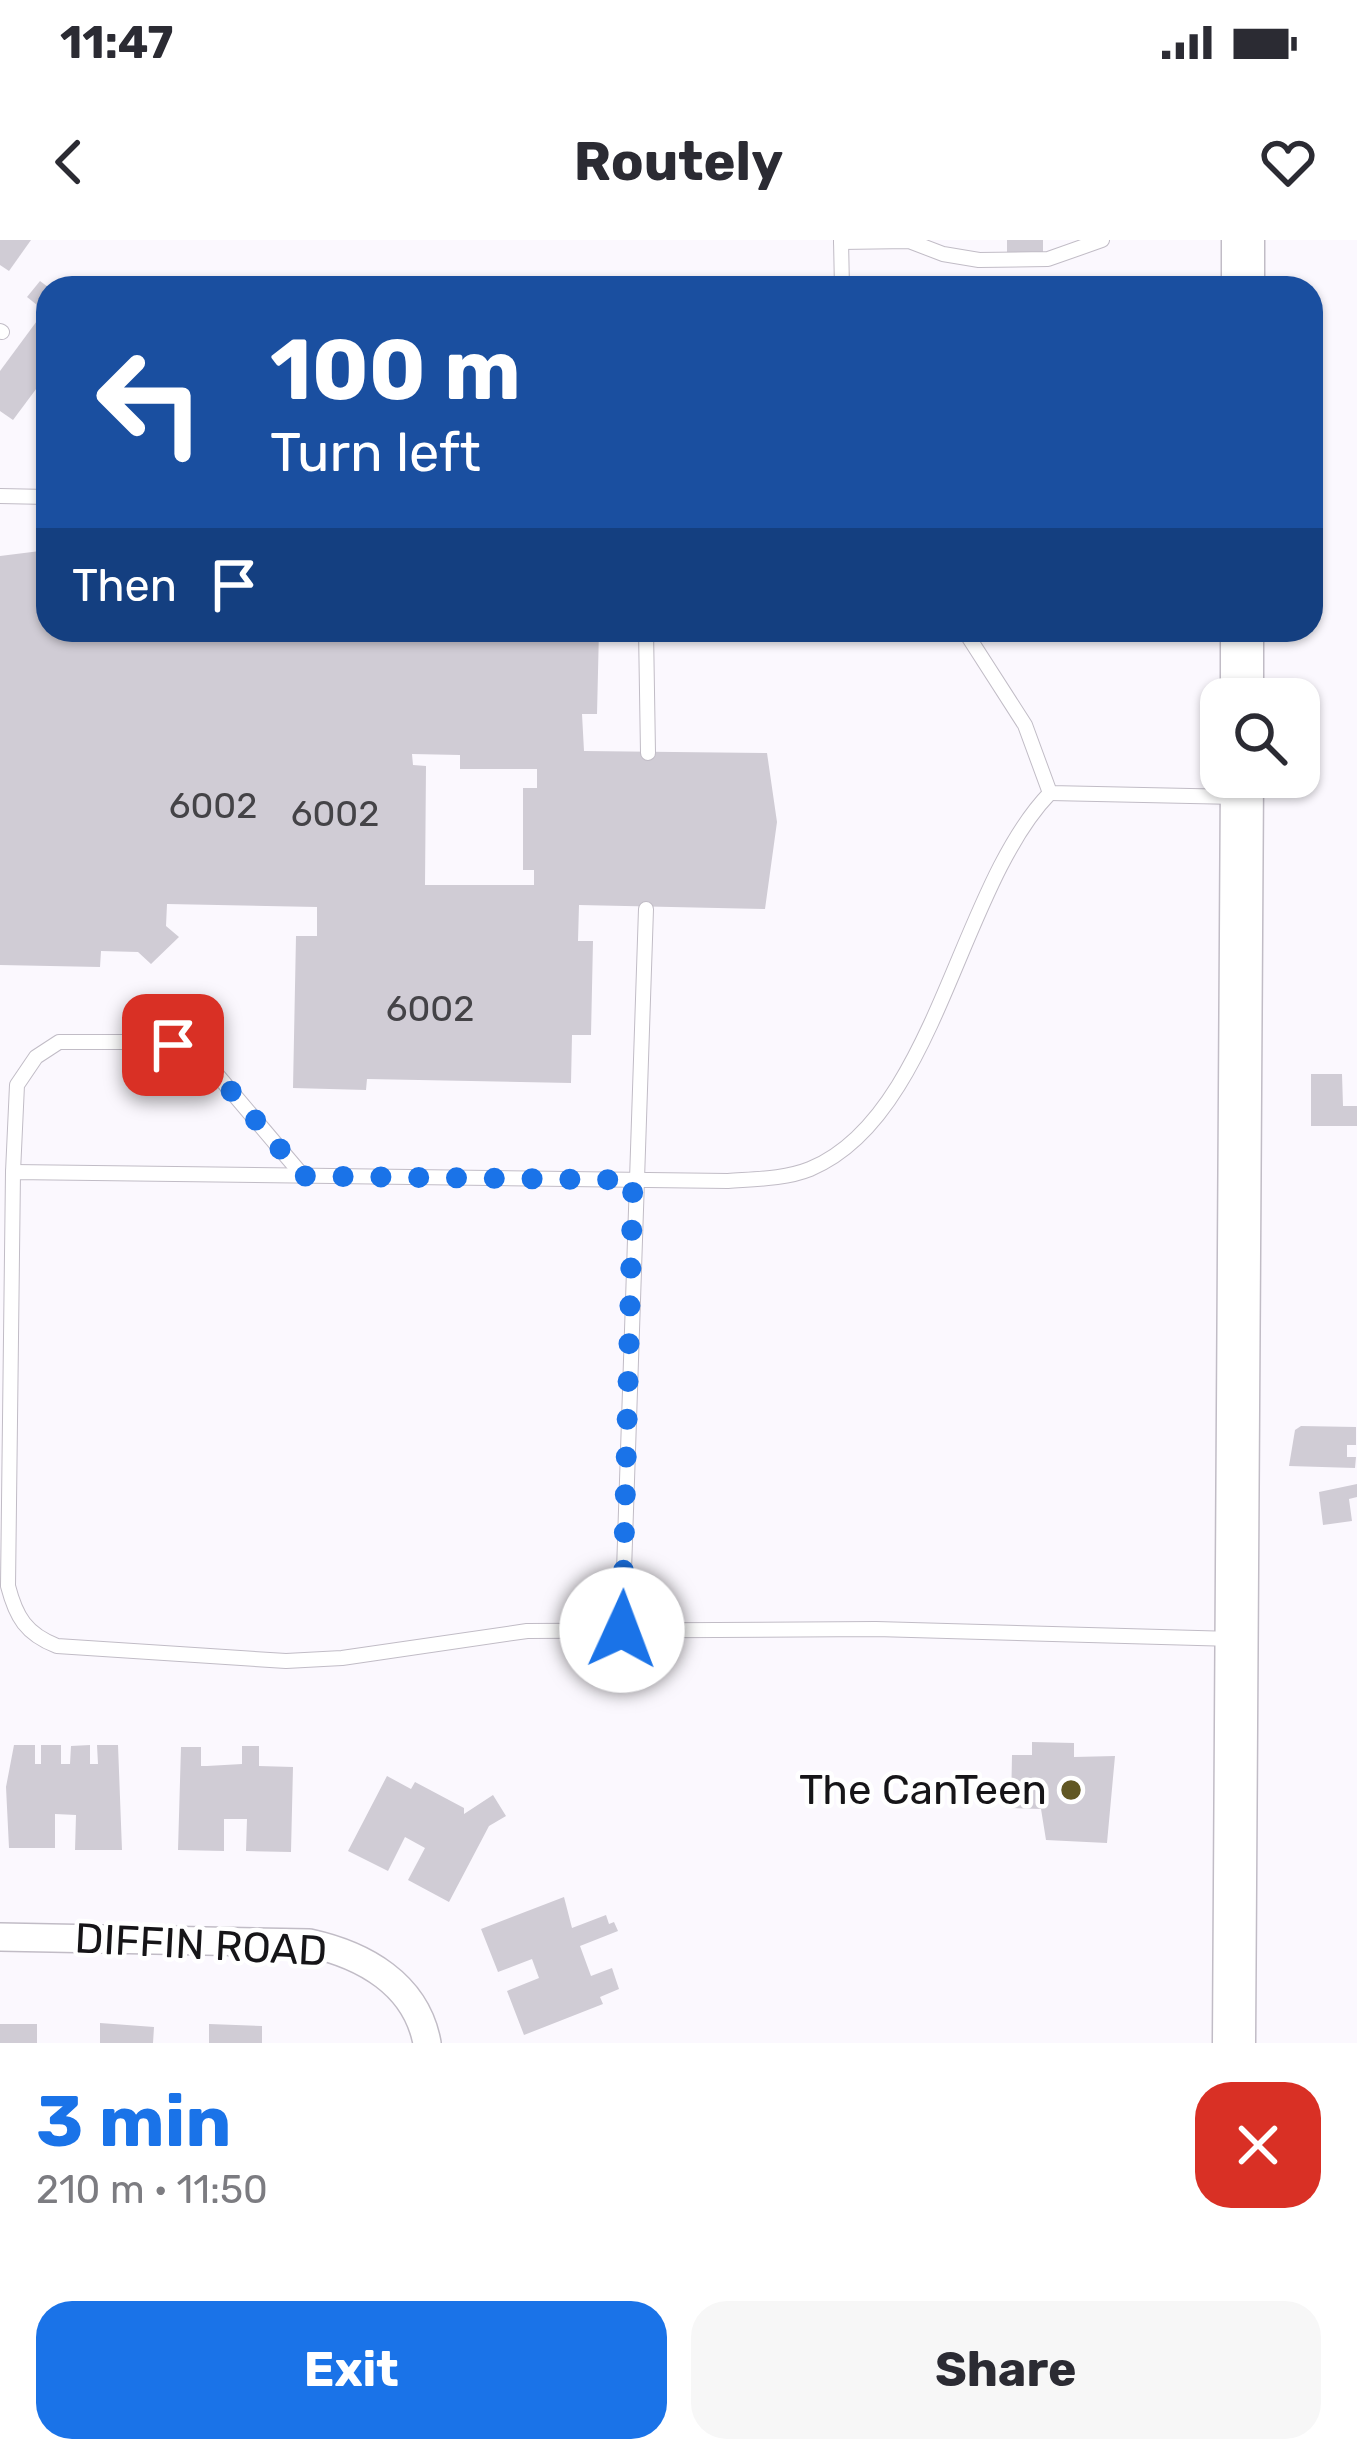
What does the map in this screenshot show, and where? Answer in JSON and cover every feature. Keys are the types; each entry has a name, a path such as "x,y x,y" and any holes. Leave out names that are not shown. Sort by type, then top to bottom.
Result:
{"main road":[{"path":"1243,240 1243,276"},
{"path":"1242,642 1242,678"},
{"path":"1234,2043 1242,798"}],"street":[{"name":"DIFFIN ROAD","path":"0,1937 309,1943 345,1951 406,1995 421,2017 427,2043"}],"lane":[{"path":"842,276 841,241 909,241 943,254 1048,259 1102,240"},
{"path":"0,496 36,497"},
{"path":"646,642 648,753"},
{"path":"972,642 1025,725 1050,794"},
{"path":"13,1172 633,1180 771,1178 810,1169 842,1149 898,1082 1006,850 1050,794 1200,789"},
{"path":"622,1630 633,1180 646,909"},
{"path":"303,1176 208,1064 187,1048 156,1042 59,1042 36,1057 17,1085 8,1536 14,1608 36,1638 57,1646 286,1661 342,1658 527,1631 876,1628 1238,1639"}],"building":[{"path":"0,240 31,240 9,271 0,265"},
{"path":"1007,240 1043,240 1043,256 1007,255"},
{"path":"36,322 36,389 13,420 0,411 0,371"},
{"path":"36,552 36,642 599,642 597,714 582,714 584,751 767,753 777,822 765,909 579,905 578,941 593,941 591,1035 572,1035 571,1083 367,1079 366,1090 293,1088 296,936 317,936 317,907 167,904 166,926 179,937 151,964 138,952 101,951 100,967 0,965 0,556","holes":["412,754 460,755 460,769 537,769 537,788 523,788 523,870 534,870 534,885 425,885 426,766 413,765"]},
{"path":"1311,1074 1342,1074 1343,1106 1357,1106 1357,1126 1311,1126"},
{"path":"1301,1426 1356,1427 1356,1445 1347,1445 1347,1457 1356,1457 1355,1468 1289,1466 1295,1430"},
{"path":"1357,1484 1357,1497 1349,1499 1352,1521 1323,1525 1319,1492"},
{"path":"1032,1742 1074,1743 1074,1757 1115,1756 1107,1843 1046,1840 1041,1809 1011,1808 1012,1755 1032,1755"},
{"path":"14,1745 35,1745 35,1764 41,1764 41,1745 61,1745 61,1764 70,1764 71,1746 90,1745 90,1764 98,1764 97,1745 118,1745 122,1850 75,1850 76,1815 55,1814 55,1848 9,1848 6,1787"},
{"path":"242,1746 259,1746 259,1766 293,1767 291,1852 246,1851 247,1819 224,1819 224,1851 178,1850 181,1747 201,1747 201,1766 207,1766 242,1764"},
{"path":"387,1776 411,1789 415,1782 464,1808 464,1814 493,1795 506,1816 489,1826 449,1902 408,1880 425,1848 405,1837 388,1871 348,1851"},
{"path":"564,1897 572,1928 606,1915 609,1924 614,1922 618,1931 580,1946 591,1976 612,1968 619,1989 600,1997 603,2004 524,2035 507,1991 539,1978 532,1959 498,1972 481,1929"},
{"path":"100,2023 154,2027 153,2043 100,2043"},
{"path":"0,2024 37,2024 37,2043 0,2043"},
{"path":"209,2024 262,2026 262,2043 209,2043"}],"place":[{"name":"The CanTeen","path":"1071,1790"}],"route":[{"path":"173,1045 187,1048 208,1064 303,1176 633,1180 622,1630"}]}
